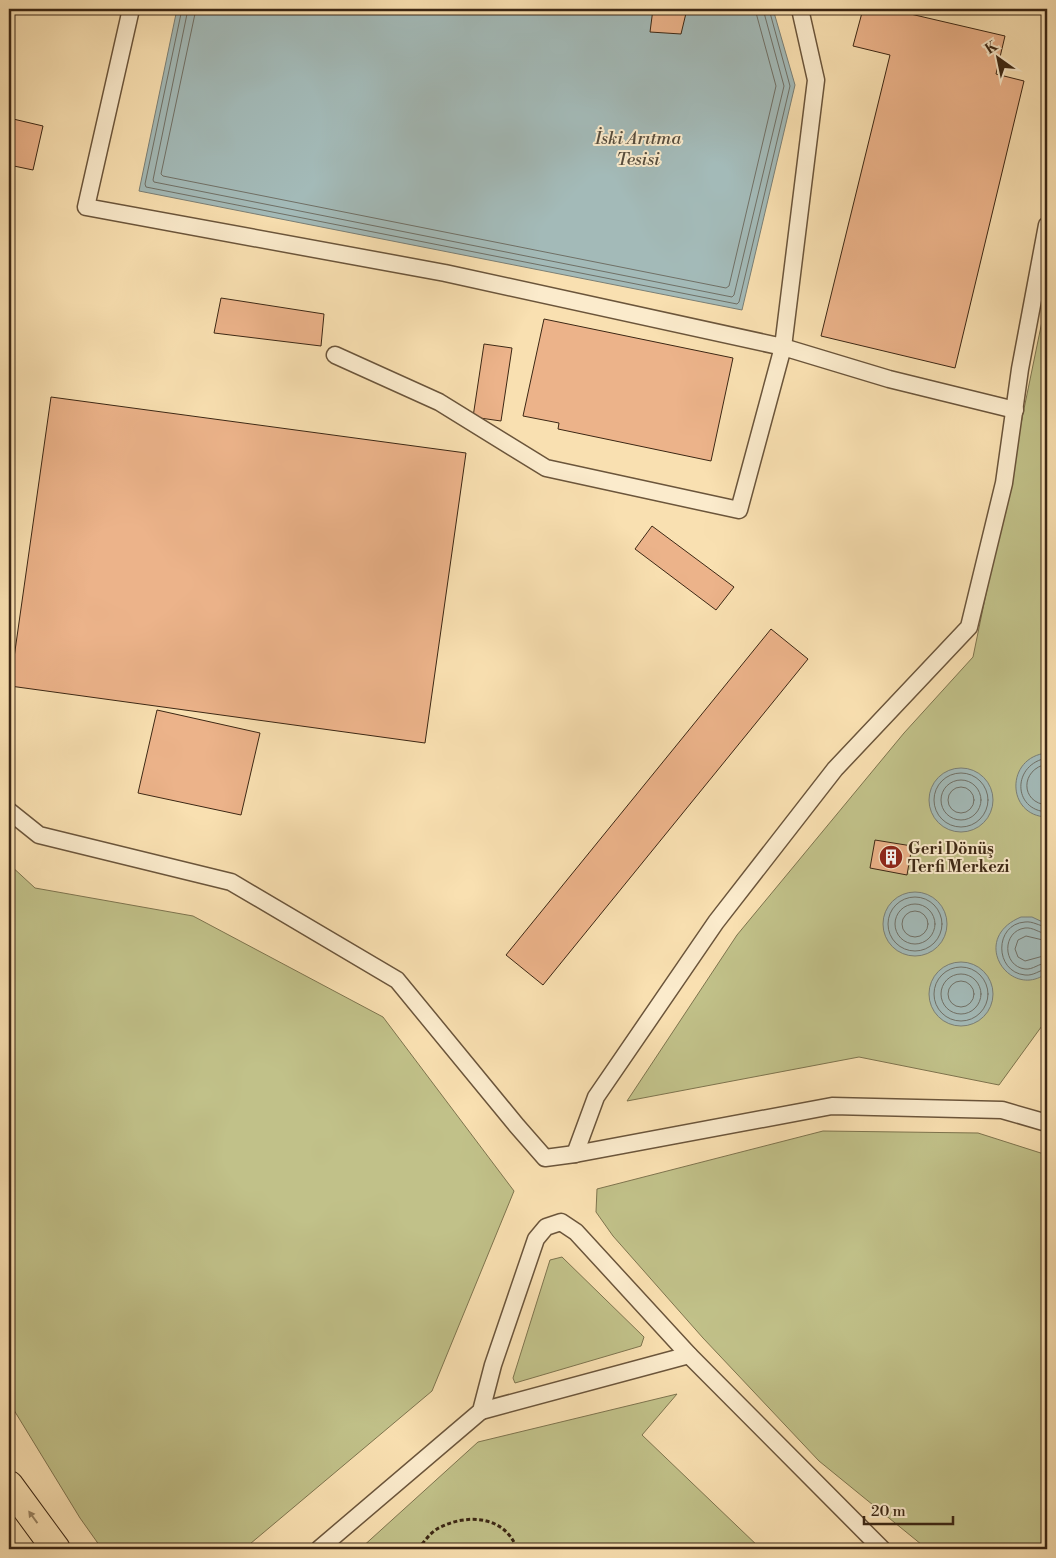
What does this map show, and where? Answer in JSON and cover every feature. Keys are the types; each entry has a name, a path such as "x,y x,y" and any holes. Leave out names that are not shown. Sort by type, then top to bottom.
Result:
{"highway":[{"path":"9,1485 56,1549"}],"lane":[{"path":"131,9 86,206 445,273 783,347 888,378 1015,410"},
{"path":"335,355 439,402 546,468 739,510 783,347 816,80 800,9"},
{"path":"575,1154 596,1096 716,922 835,769 969,627 1004,483 1020,369 1047,225"},
{"path":"9,812 39,835 231,882 397,980 545,1158 832,1106 1002,1110 1047,1123"},
{"path":"481,1411 493,1365 536,1239 546,1226 561,1222 576,1232 689,1355 882,1549"},
{"path":"319,1549 481,1411 689,1355"}],"path":[{"path":"418,1549 435,1530 461,1518 482,1519 502,1528 515,1542 517,1549"}],"green space":[{"path":"1047,297 1047,1019 999,1085 859,1057 627,1101 737,935 904,733 973,657"},
{"path":"9,864 35,888 193,916 383,1017 514,1191 432,1391 244,1549 102,1549 80,1518 9,1402"},
{"path":"823,1131 978,1133 1047,1155 1047,1549 927,1549 819,1461 703,1338 613,1236 596,1212 597,1189"},
{"path":"562,1257 644,1337 641,1346 515,1383 513,1378 550,1260"},
{"path":"677,1394 642,1435 761,1549 360,1549 478,1442"}],"water":[{"name":"İski Arıtma Tesisi","path":"177,9 773,9 795,85 742,310 139,191"},
{"path":"1047,753 1047,817 1034,814 1024,807 1018,797 1016,786 1018,775 1024,765 1033,757"},
{"path":"961,768 979,774 987,782 993,800 987,818 979,826 961,832 943,826 935,818 929,800 935,782 943,774"},
{"path":"915,892 933,898 941,906 947,924 941,942 933,950 915,956 897,950 889,942 883,924 889,906 897,898"},
{"path":"1021,917 1032,917 1047,924 1047,973 1033,980 1020,979 1009,973 1000,964 996,952 998,939 1005,927"},
{"path":"961,962 979,968 987,976 993,994 987,1012 979,1020 961,1026 943,1020 935,1012 929,994 935,976 943,968"}],"building":[{"path":"653,9 687,9 681,34 650,32"},
{"path":"863,9 889,9 1005,36 996,74 1024,81 955,368 821,336 890,55 853,46"},
{"path":"9,118 43,126 33,170 9,165"},
{"path":"221,298 324,314 321,346 214,333"},
{"path":"544,319 733,358 711,461 558,429 559,423 523,416"},
{"path":"484,344 512,348 501,421 473,417"},
{"path":"51,397 466,453 425,743 10,686"},
{"path":"652,526 734,587 716,610 635,549"},
{"path":"771,629 808,659 543,985 506,955"},
{"path":"157,710 260,733 241,815 138,793"},
{"name":"Geri Dönüş Terfi Merkezi","path":"875,840 912,846 907,875 870,868"}],"place":[{"name":"Geri Dönüş Terfi Merkezi","path":"891,857"}]}
